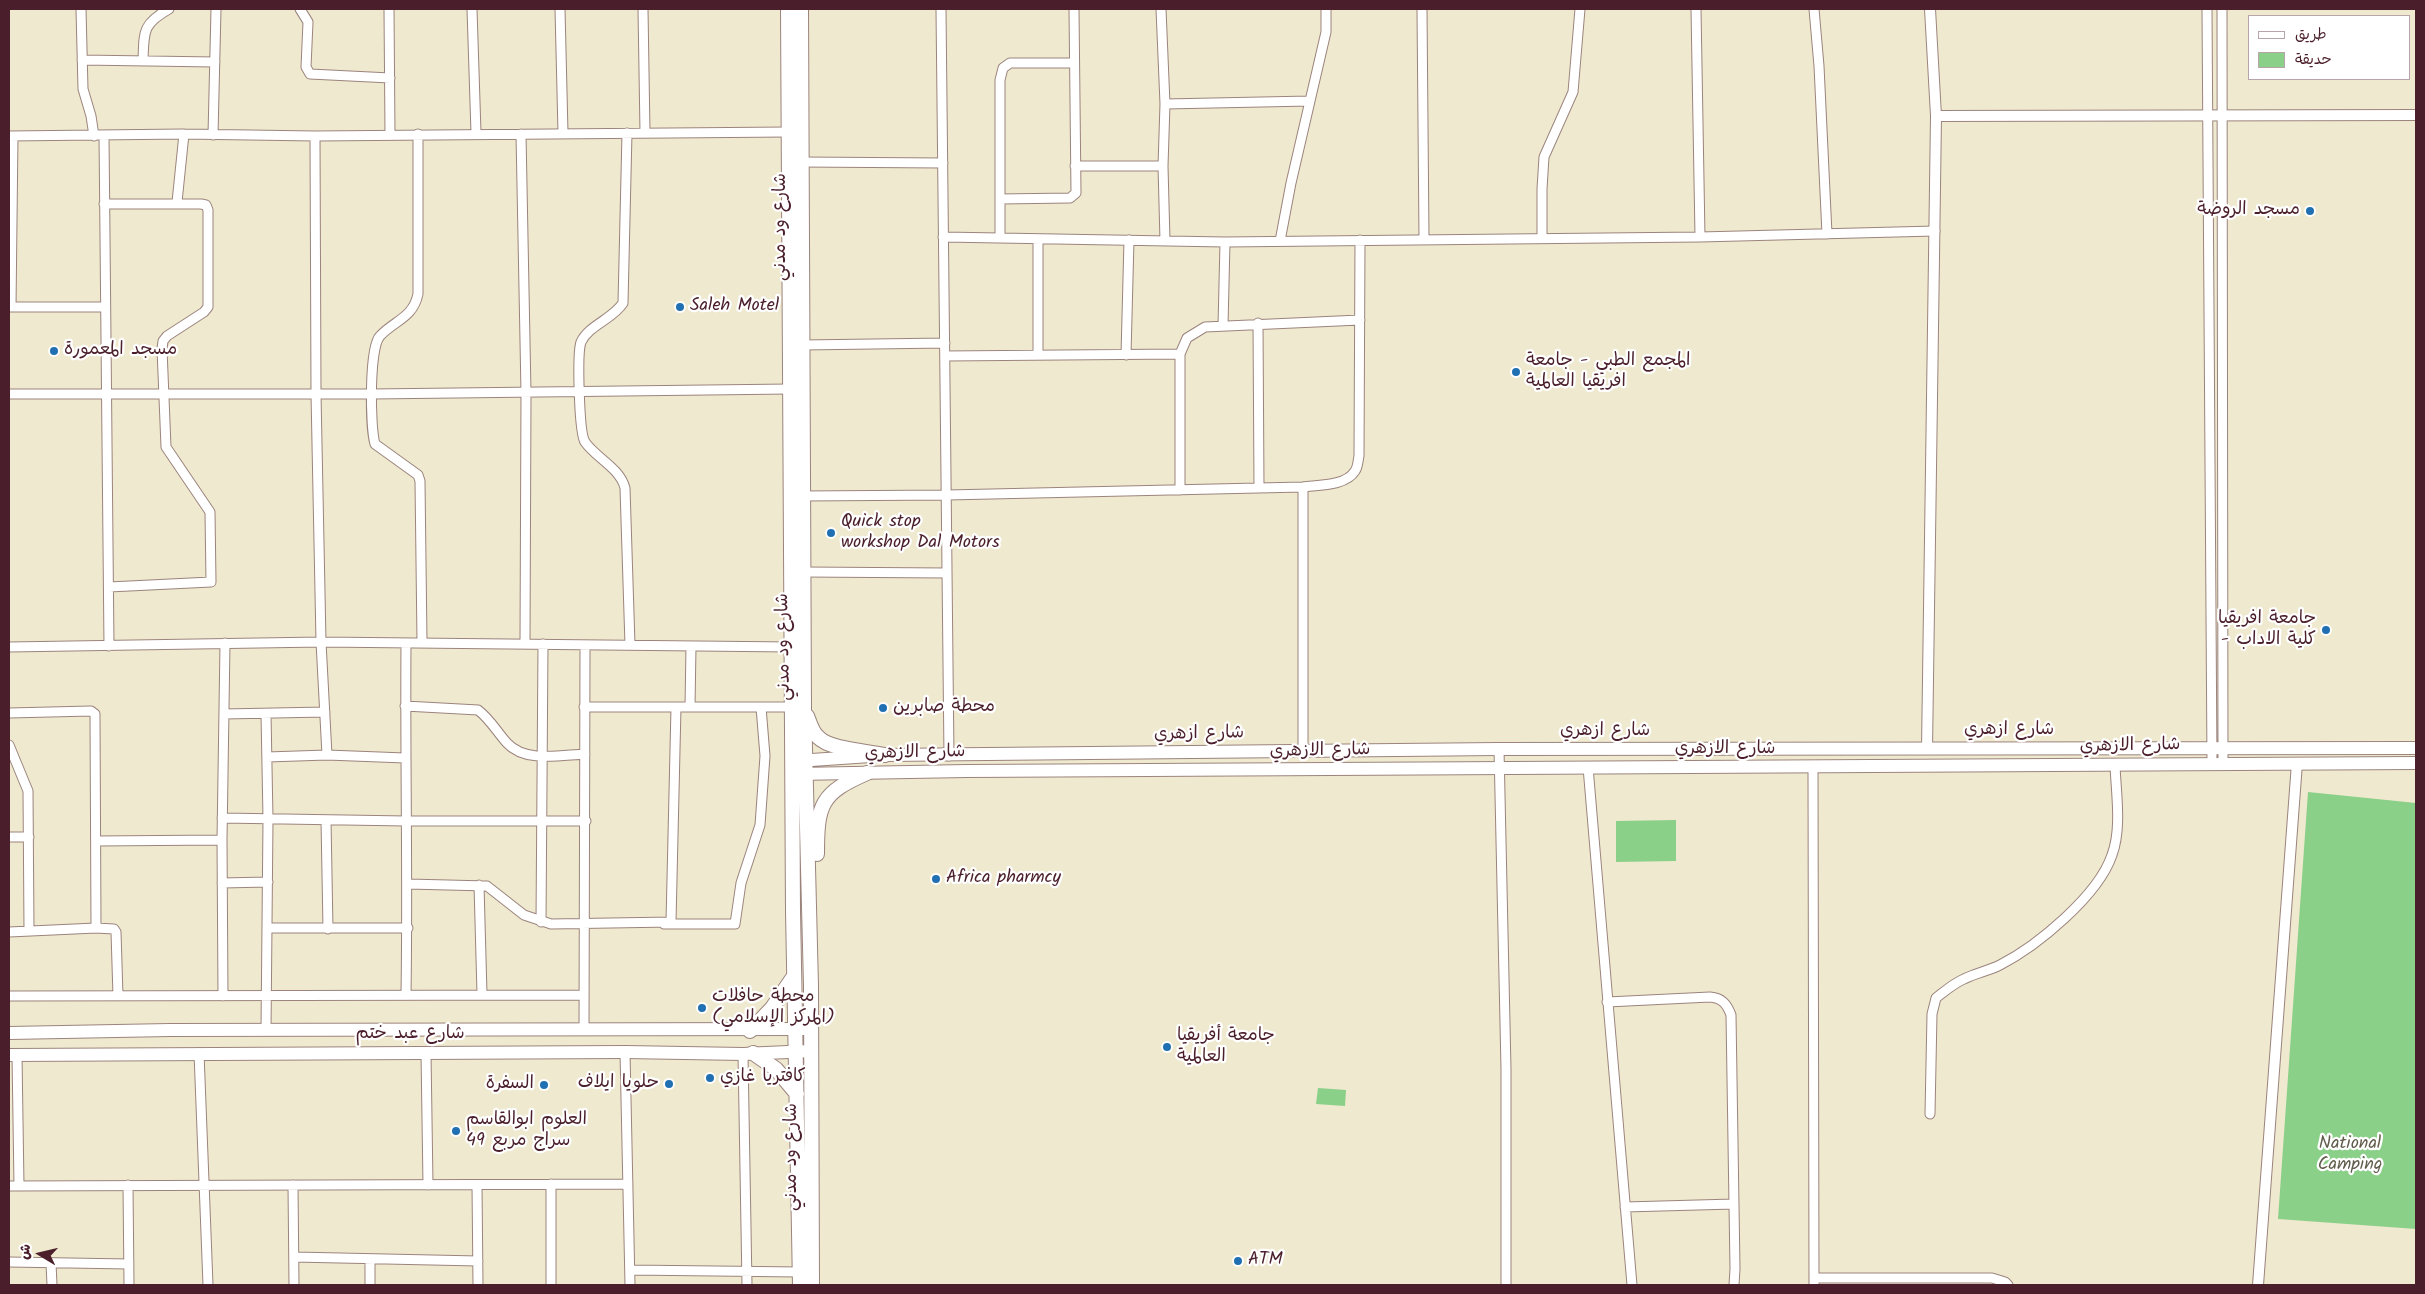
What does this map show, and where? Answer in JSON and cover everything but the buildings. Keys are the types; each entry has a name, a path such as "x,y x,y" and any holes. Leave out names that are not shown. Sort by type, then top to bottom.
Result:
{"highway":[{"name":"شارع ود مدني","path":"788,9 791,646 798,707"},
{"name":"شارع ود مدني","path":"801,9 800,162 803,572 798,707 811,986 812,1285"},
{"path":"798,707 813,731 823,741 840,747 885,755"},
{"name":"شارع ود مدني","path":"800,768 794,975 800,1278"},
{"path":"811,986 817,971 817,842 822,808 832,791 867,773"},
{"path":"750,1030 772,1008 794,975"},
{"path":"748,1054 776,1069 797,1094"}],"main road":[{"name":"شارع ازهري","path":"800,768 885,755 949,756 1499,749 2416,748"},
{"path":"1013,755 1013,770"},
{"name":"شارع الازهري","path":"800,768 867,773 1013,770 1499,767 1813,768 2297,763 2416,764"},
{"name":"شارع عبد ختم","path":"9,1032 811,1029"},
{"name":"شارع عبد ختم","path":"13,1055 625,1052 748,1054 811,1051"}],"street":[{"path":"81,9 83,88 91,116 94,136"},
{"path":"143,61 144,34 147,25 169,9"},
{"path":"213,135 216,9"},
{"path":"300,9 308,22 306,67 310,74 390,78"},
{"path":"389,9 390,135"},
{"path":"472,9 476,133"},
{"path":"560,9 562,133"},
{"path":"643,9 645,133"},
{"path":"941,9 949,756"},
{"path":"1000,200 1073,197 1076,193 1074,9"},
{"path":"1161,9 1165,104 1163,166 1165,241"},
{"path":"1280,241 1291,183 1326,32 1326,9"},
{"path":"1422,9 1424,239"},
{"path":"1542,238 1544,157 1572,92 1580,9"},
{"path":"1696,9 1700,238"},
{"path":"1814,9 1820,86 1827,234"},
{"path":"1927,749 1936,116 1930,9"},
{"path":"2207,9 2207,116 2218,747"},
{"path":"2218,764 2222,9"},
{"path":"82,60 215,62"},
{"path":"1000,238 1000,80 1002,68 1010,63 1074,64"},
{"path":"1165,104 1310,101"},
{"path":"1936,116 2416,115"},
{"path":"105,307 10,307 11,136 184,134 315,136 476,133 788,132"},
{"path":"177,202 184,134"},
{"path":"418,134 418,294 416,306 380,336 375,343 372,394 375,444 418,475 420,481 422,642"},
{"path":"521,134 526,393 525,644"},
{"path":"627,134 625,292 623,303 617,311 587,334 581,343 580,392 581,433 584,441 618,475 625,488 630,645"},
{"path":"104,136 110,587 109,646"},
{"path":"315,136 316,394 321,642 327,755"},
{"path":"800,162 943,163"},
{"path":"1075,166 1163,166"},
{"path":"104,204 177,202 206,205 208,210 209,301 204,312 167,336 163,342 163,394 166,447 210,512 211,582 110,587"},
{"path":"943,237 1225,242 1700,238 1935,231"},
{"path":"1038,239 1038,355"},
{"path":"1126,355 1129,240"},
{"path":"802,496 947,495 1303,487 1334,483 1349,477 1356,471 1359,456 1360,240"},
{"path":"1223,326 1225,242"},
{"path":"1180,490 1180,354 1187,338 1205,327 1360,320"},
{"path":"1258,324 1259,488"},
{"path":"802,346 945,343"},
{"path":"945,356 1180,354"},
{"path":"9,394 526,393 790,388"},
{"path":"1303,487 1303,752"},
{"path":"803,572 948,572"},
{"path":"9,647 321,642 422,642 585,646 791,646"},
{"path":"223,996 222,818 225,643"},
{"path":"406,643 405,758 408,884 406,994"},
{"path":"541,922 543,644"},
{"path":"584,1030 585,646"},
{"path":"690,707 691,646"},
{"path":"406,706 478,710 508,744 521,754 543,756 585,754"},
{"path":"584,706 676,708 798,707"},
{"path":"640,923 735,924 741,883 760,825 765,756 761,707"},
{"path":"408,884 479,885 493,889 524,915 541,922 564,925 671,922 676,708"},
{"path":"9,713 94,712 96,928"},
{"path":"224,714 326,712"},
{"path":"266,714 268,819 266,1030"},
{"path":"9,745 28,791 29,930"},
{"path":"1499,749 1506,1069 1506,1285"},
{"path":"267,757 327,755 405,758"},
{"path":"2258,1285 2297,763"},
{"path":"1930,1114 1932,1014 1936,998 1964,979 1987,971 2007,961 2065,917 2086,897 2113,855 2117,832 2115,765"},
{"path":"1588,767 1632,1285"},
{"path":"1813,768 1814,1282 1992,1278 2005,1282 2008,1285"},
{"path":"222,818 586,821"},
{"path":"326,820 328,929"},
{"path":"9,837 29,837"},
{"path":"96,841 222,840"},
{"path":"222,883 268,882"},
{"path":"479,885 482,994"},
{"path":"9,932 96,928 114,929 116,932 118,996"},
{"path":"268,928 408,928"},
{"path":"9,996 584,995"},
{"path":"1607,1002 1710,997 1718,998 1727,1004 1731,1015 1734,1285"},
{"path":"625,1052 630,1285"},
{"path":"200,1053 208,1285"},
{"path":"426,1053 428,1185"},
{"path":"747,1285 748,1054"},
{"path":"13,1055 19,1186"},
{"path":"551,1184 551,1285"},
{"path":"9,1186 628,1184"},
{"path":"128,1185 129,1285"},
{"path":"293,1185 294,1285"},
{"path":"478,1185 478,1285"},
{"path":"1625,1207 1734,1204"},
{"path":"294,1258 478,1261"},
{"path":"370,1260 370,1285"},
{"path":"9,1262 129,1264"},
{"path":"51,1263 52,1285"},
{"path":"630,1270 746,1271 800,1278"}],"green space":[{"name":"National Camping","path":"2308,792 2416,803 2416,1229 2278,1219"},
{"path":"1676,820 1676,861 1616,862 1616,821"},
{"path":"1318,1088 1346,1090 1345,1106 1316,1104"}],"place":[{"name":"مسجد الروضة","path":"2310,211"},
{"name":"Saleh Motel","path":"680,307"},
{"name":"مسجد المعمورة","path":"54,351"},
{"name":"المجمع الطبي - جامعة افريقيا العالمية","path":"1516,372"},
{"name":"Quick stop workshop Dal Motors","path":"831,533"},
{"name":"جامعة افريقيا - كلية الاداب","path":"2326,630"},
{"name":"محطة صابرين","path":"883,708"},
{"name":"Africa pharmcy","path":"936,879"},
{"name":"محطة حافلات (المركز الإسلامي)","path":"702,1008"},
{"name":"جامعة أفريقيا العالمية","path":"1167,1047"},
{"name":"كافتريا غازي","path":"710,1078"},
{"name":"حلويا ايلاف","path":"669,1084"},
{"name":"السفرة","path":"544,1085"},
{"name":"العلوم ابوالقاسم سراج مربع 49","path":"456,1131"},
{"name":"ATM","path":"1238,1261"}]}
